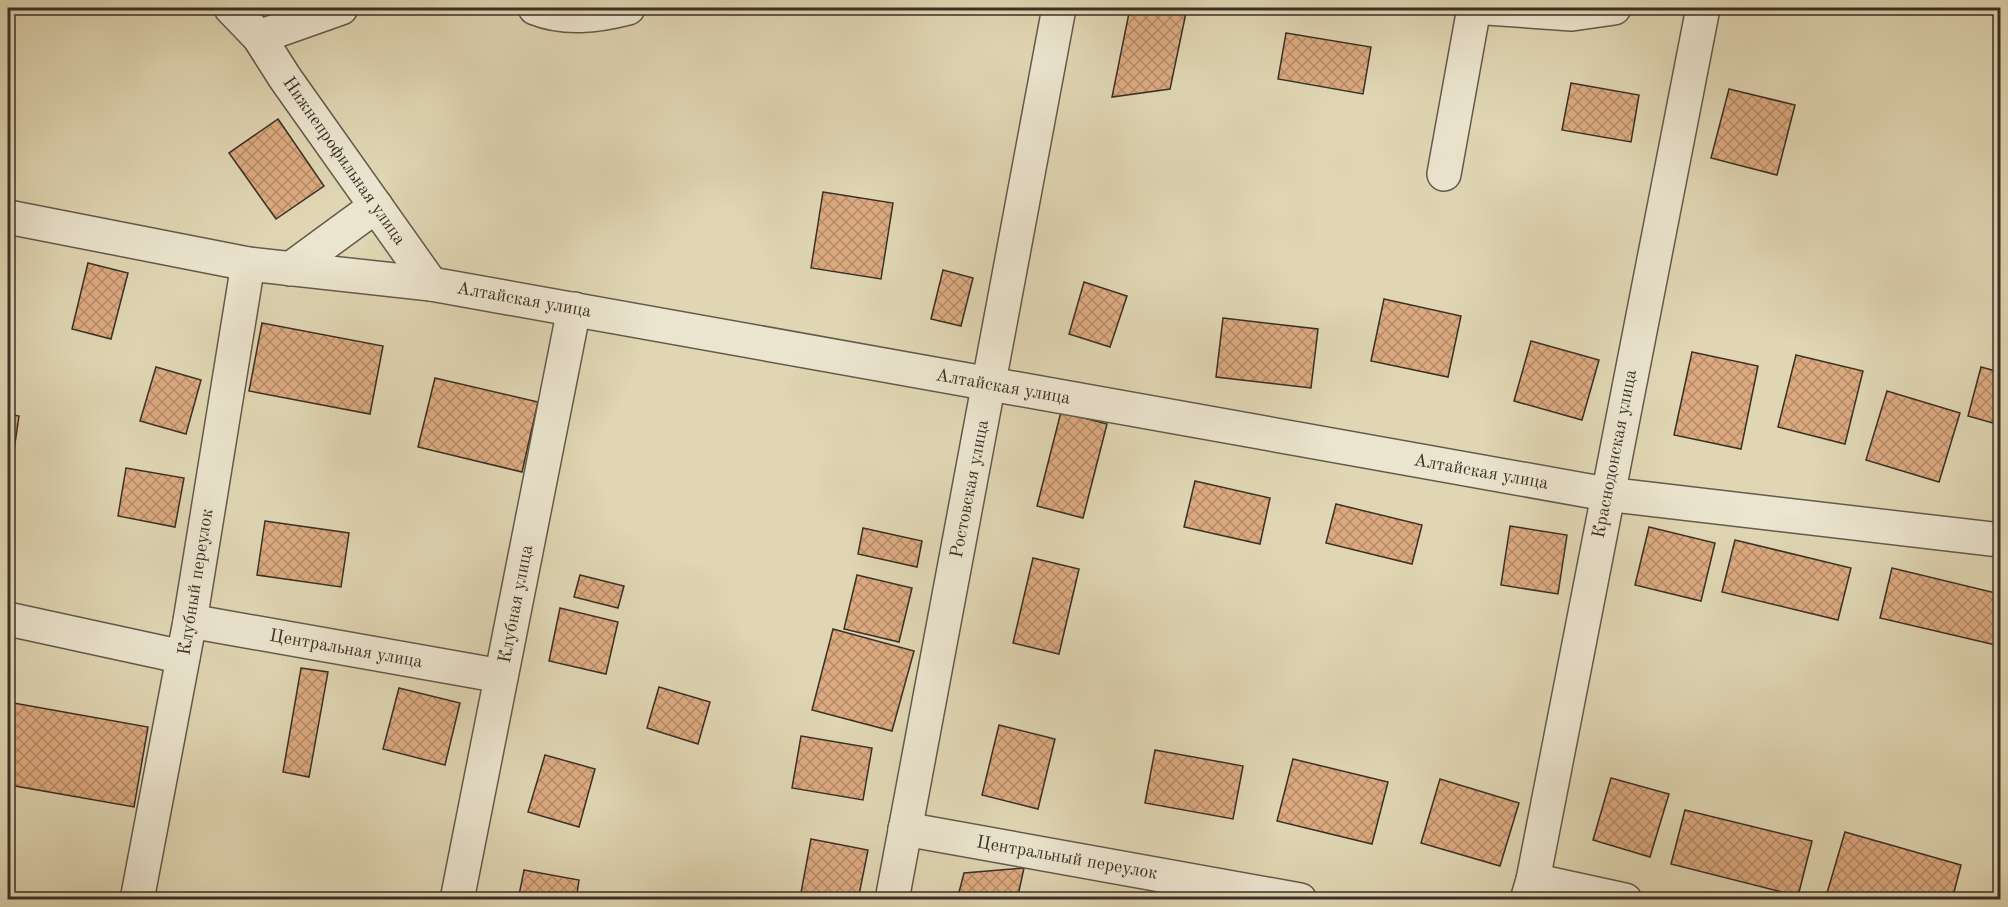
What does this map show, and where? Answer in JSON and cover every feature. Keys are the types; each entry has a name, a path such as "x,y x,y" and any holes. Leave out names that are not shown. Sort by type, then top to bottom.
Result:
{"street":[{"name":"Нижнепрофильная улица","path":"231,8 259,37 285,78 431,284"},
{"path":"259,37 341,8"},
{"path":"535,8 546,12 594,17 628,8"},
{"name":"Ростовская улица","path":"892,900 1059,8"},
{"path":"1444,174 1474,8"},
{"path":"1487,8 1572,14 1614,8"},
{"name":"Краснодонская улица","path":"1530,890 1703,8"},
{"path":"290,269 376,206"},
{"name":"Алтайская улица","path":"8,218 248,264 431,284 1606,494 2001,540"},
{"name":"Клубный переулок","path":"137,900 190,621 248,264"},
{"name":"Клубная улица","path":"457,900 574,309"},
{"path":"8,619 183,657"},
{"name":"Центральная улица","path":"190,621 501,676"},
{"name":"Центральный переулок","path":"905,829 1300,900"},
{"path":"1530,890 1625,900"}],"building":[{"path":"1130,8 1187,8 1170,89 1112,97"},
{"path":"1286,33 1371,47 1363,94 1278,79"},
{"path":"1571,83 1639,95 1631,142 1562,130"},
{"path":"1729,89 1795,105 1777,175 1711,158"},
{"path":"278,119 324,186 276,219 229,153"},
{"path":"823,192 893,203 881,279 811,268"},
{"path":"88,263 128,273 111,339 72,329"},
{"path":"943,270 973,278 961,326 931,319"},
{"path":"1084,282 1127,296 1110,347 1069,334"},
{"path":"1384,299 1461,316 1448,377 1371,361"},
{"path":"1223,318 1318,329 1311,388 1216,377"},
{"path":"262,323 383,346 370,414 249,391"},
{"path":"1531,341 1599,360 1582,420 1514,401"},
{"path":"1692,352 1758,366 1741,449 1674,435"},
{"path":"1796,355 1863,371 1845,444 1778,427"},
{"path":"156,367 201,380 186,434 140,421"},
{"path":"1981,367 2000,372 2000,425 1968,416"},
{"path":"435,378 538,402 522,472 418,447"},
{"path":"1887,391 1960,413 1939,482 1866,460"},
{"path":"1061,412 1107,424 1083,518 1037,506"},
{"path":"8,414 19,416 8,491"},
{"path":"126,468 184,478 175,527 118,516"},
{"path":"1195,481 1270,498 1260,544 1184,527"},
{"path":"1336,504 1422,525 1412,564 1326,543"},
{"path":"265,521 349,533 341,587 257,575"},
{"path":"1510,526 1567,535 1558,594 1501,585"},
{"path":"1649,527 1715,543 1701,601 1635,585"},
{"path":"863,528 922,541 917,567 858,554"},
{"path":"1735,540 1851,568 1838,620 1722,592"},
{"path":"1033,558 1079,569 1059,654 1013,643"},
{"path":"1892,568 2000,594 2000,646 1880,618"},
{"path":"580,575 624,586 618,608 574,597"},
{"path":"857,575 912,588 899,642 844,629"},
{"path":"560,608 618,622 606,674 549,661"},
{"path":"833,629 914,651 892,731 812,710"},
{"path":"301,668 328,672 309,777 283,772"},
{"path":"659,687 710,702 698,744 647,728"},
{"path":"399,688 460,703 445,765 383,749"},
{"path":"8,702 148,727 134,807 9,785 8,795"},
{"path":"999,725 1055,739 1038,809 982,795"},
{"path":"801,736 872,748 863,800 792,788"},
{"path":"1155,750 1243,766 1233,819 1145,803"},
{"path":"545,755 595,769 579,827 528,812"},
{"path":"1293,759 1388,782 1372,844 1277,821"},
{"path":"1611,778 1669,794 1650,857 1593,840"},
{"path":"1440,779 1519,803 1500,866 1421,843"},
{"path":"1685,810 1812,841 1798,896 1671,864"},
{"path":"1845,832 1961,865 1952,900 1851,900 1827,893"},
{"path":"811,839 868,850 858,900 800,898"},
{"path":"1024,868 1017,900 957,900 964,873"},
{"path":"524,870 579,880 576,900 518,900"}]}
